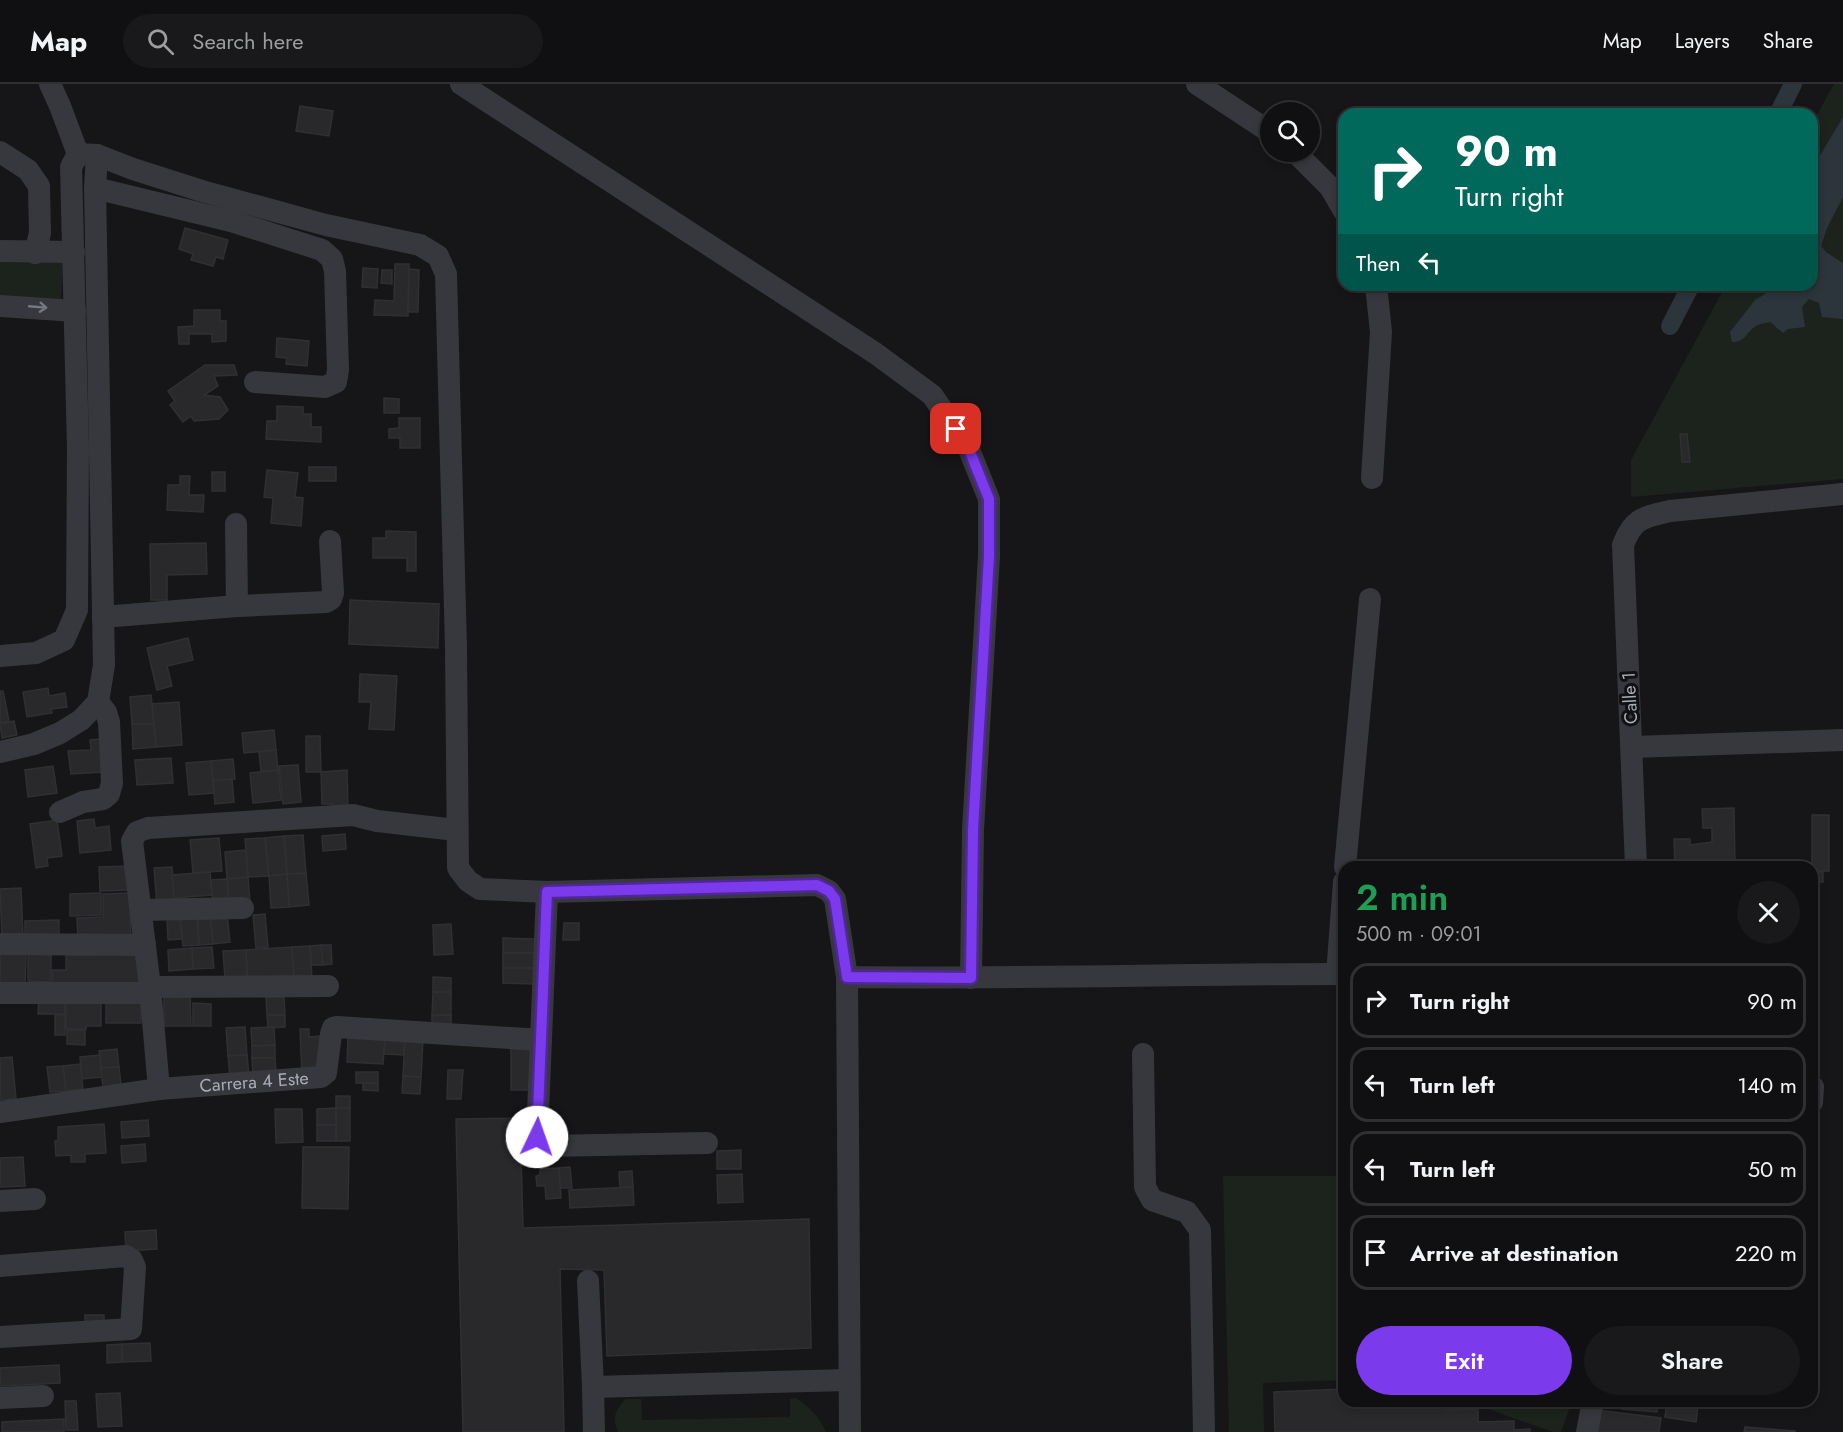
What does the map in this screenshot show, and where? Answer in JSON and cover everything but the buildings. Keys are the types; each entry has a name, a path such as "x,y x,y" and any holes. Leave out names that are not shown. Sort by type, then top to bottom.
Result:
{"street":[{"path":"0,752 34,744 60,733 81,720 98,702 104,665 95,188 87,155 50,84"},
{"path":"461,84 875,353 932,395 968,447 989,499 989,556 973,830 971,978"},
{"path":"1197,84 1260,125"},
{"path":"0,152 28,170 39,186 40,233 35,253"},
{"path":"0,656 36,653 64,640 77,610 78,448 71,167 87,155"},
{"path":"87,155 292,216 420,245 438,256 446,274 456,647 456,830 458,868 468,881 480,889 547,892 817,885 829,891 835,899 847,977 850,1432"},
{"path":"1305,162 1330,187 1338,201"},
{"path":"95,188 231,221 322,250 332,259 338,370 336,382 325,387 255,382"},
{"path":"0,251 74,252"},
{"path":"1372,478 1381,332 1377,291"},
{"path":"0,306 75,311"},
{"name":"Calle 1","path":"1636,861 1623,545 1628,531 1644,516 1670,511 1843,494"},
{"path":"236,524 237,606"},
{"path":"103,617 237,606 326,602 331,599 333,593 330,541"},
{"path":"1346,861 1370,599"},
{"path":"60,812 83,802 103,799 109,794 112,783 110,722 98,702"},
{"path":"1632,747 1843,740"},
{"path":"159,1089 132,841 137,831 148,828 353,815 377,821 456,830"},
{"path":"547,892 537,1137 540,1143 546,1146 707,1143"},
{"path":"141,910 243,908"},
{"path":"0,944 145,945"},
{"path":"847,977 1338,974"},
{"path":"0,993 328,986"},
{"name":"Carrera 4 Este","path":"0,1112 159,1089 321,1077 326,1073 331,1034 333,1028 337,1027 541,1040"},
{"path":"1143,1054 1144,1187 1152,1200 1186,1212 1200,1230 1204,1432"},
{"path":"0,1201 35,1198"},
{"path":"0,1266 126,1256 132,1260 135,1267 131,1329 0,1337"},
{"path":"588,1281 594,1432"},
{"path":"593,1387 848,1380"},
{"path":"0,1398 43,1396"},
{"path":"1587,1432 1592,1407"}],"shaded area":[{"path":"1834,84 1843,84 1843,479 1631,497 1631,460 1723,291 1818,291 1818,113"},
{"path":"1843,117 1843,197 1827,228 1821,246 1843,263 1843,319 1822,317 1819,303 1809,299 1802,307 1805,327 1788,329 1783,333 1770,322 1757,325 1743,339 1732,342 1730,332 1755,300 1765,294 1765,291 1818,291 1818,159"},
{"path":"0,258 63,261 61,299 0,297"},
{"path":"1223,1176 1338,1176 1338,1380 1263,1383 1264,1432 1229,1432"},
{"path":"796,1398 814,1413 826,1432 618,1432 615,1422 617,1410 626,1399 641,1399 642,1420 790,1417 790,1399"},
{"path":"1483,1407 1570,1407 1561,1432 1553,1432"}],"waterway":[{"path":"1781,108 1793,84"},
{"path":"1670,326 1688,291"}],"route":[{"path":"537,1137 547,892 817,885 829,891 835,899 844,945 847,977 971,978 973,830 989,556 989,499 968,447 956,429"}]}
